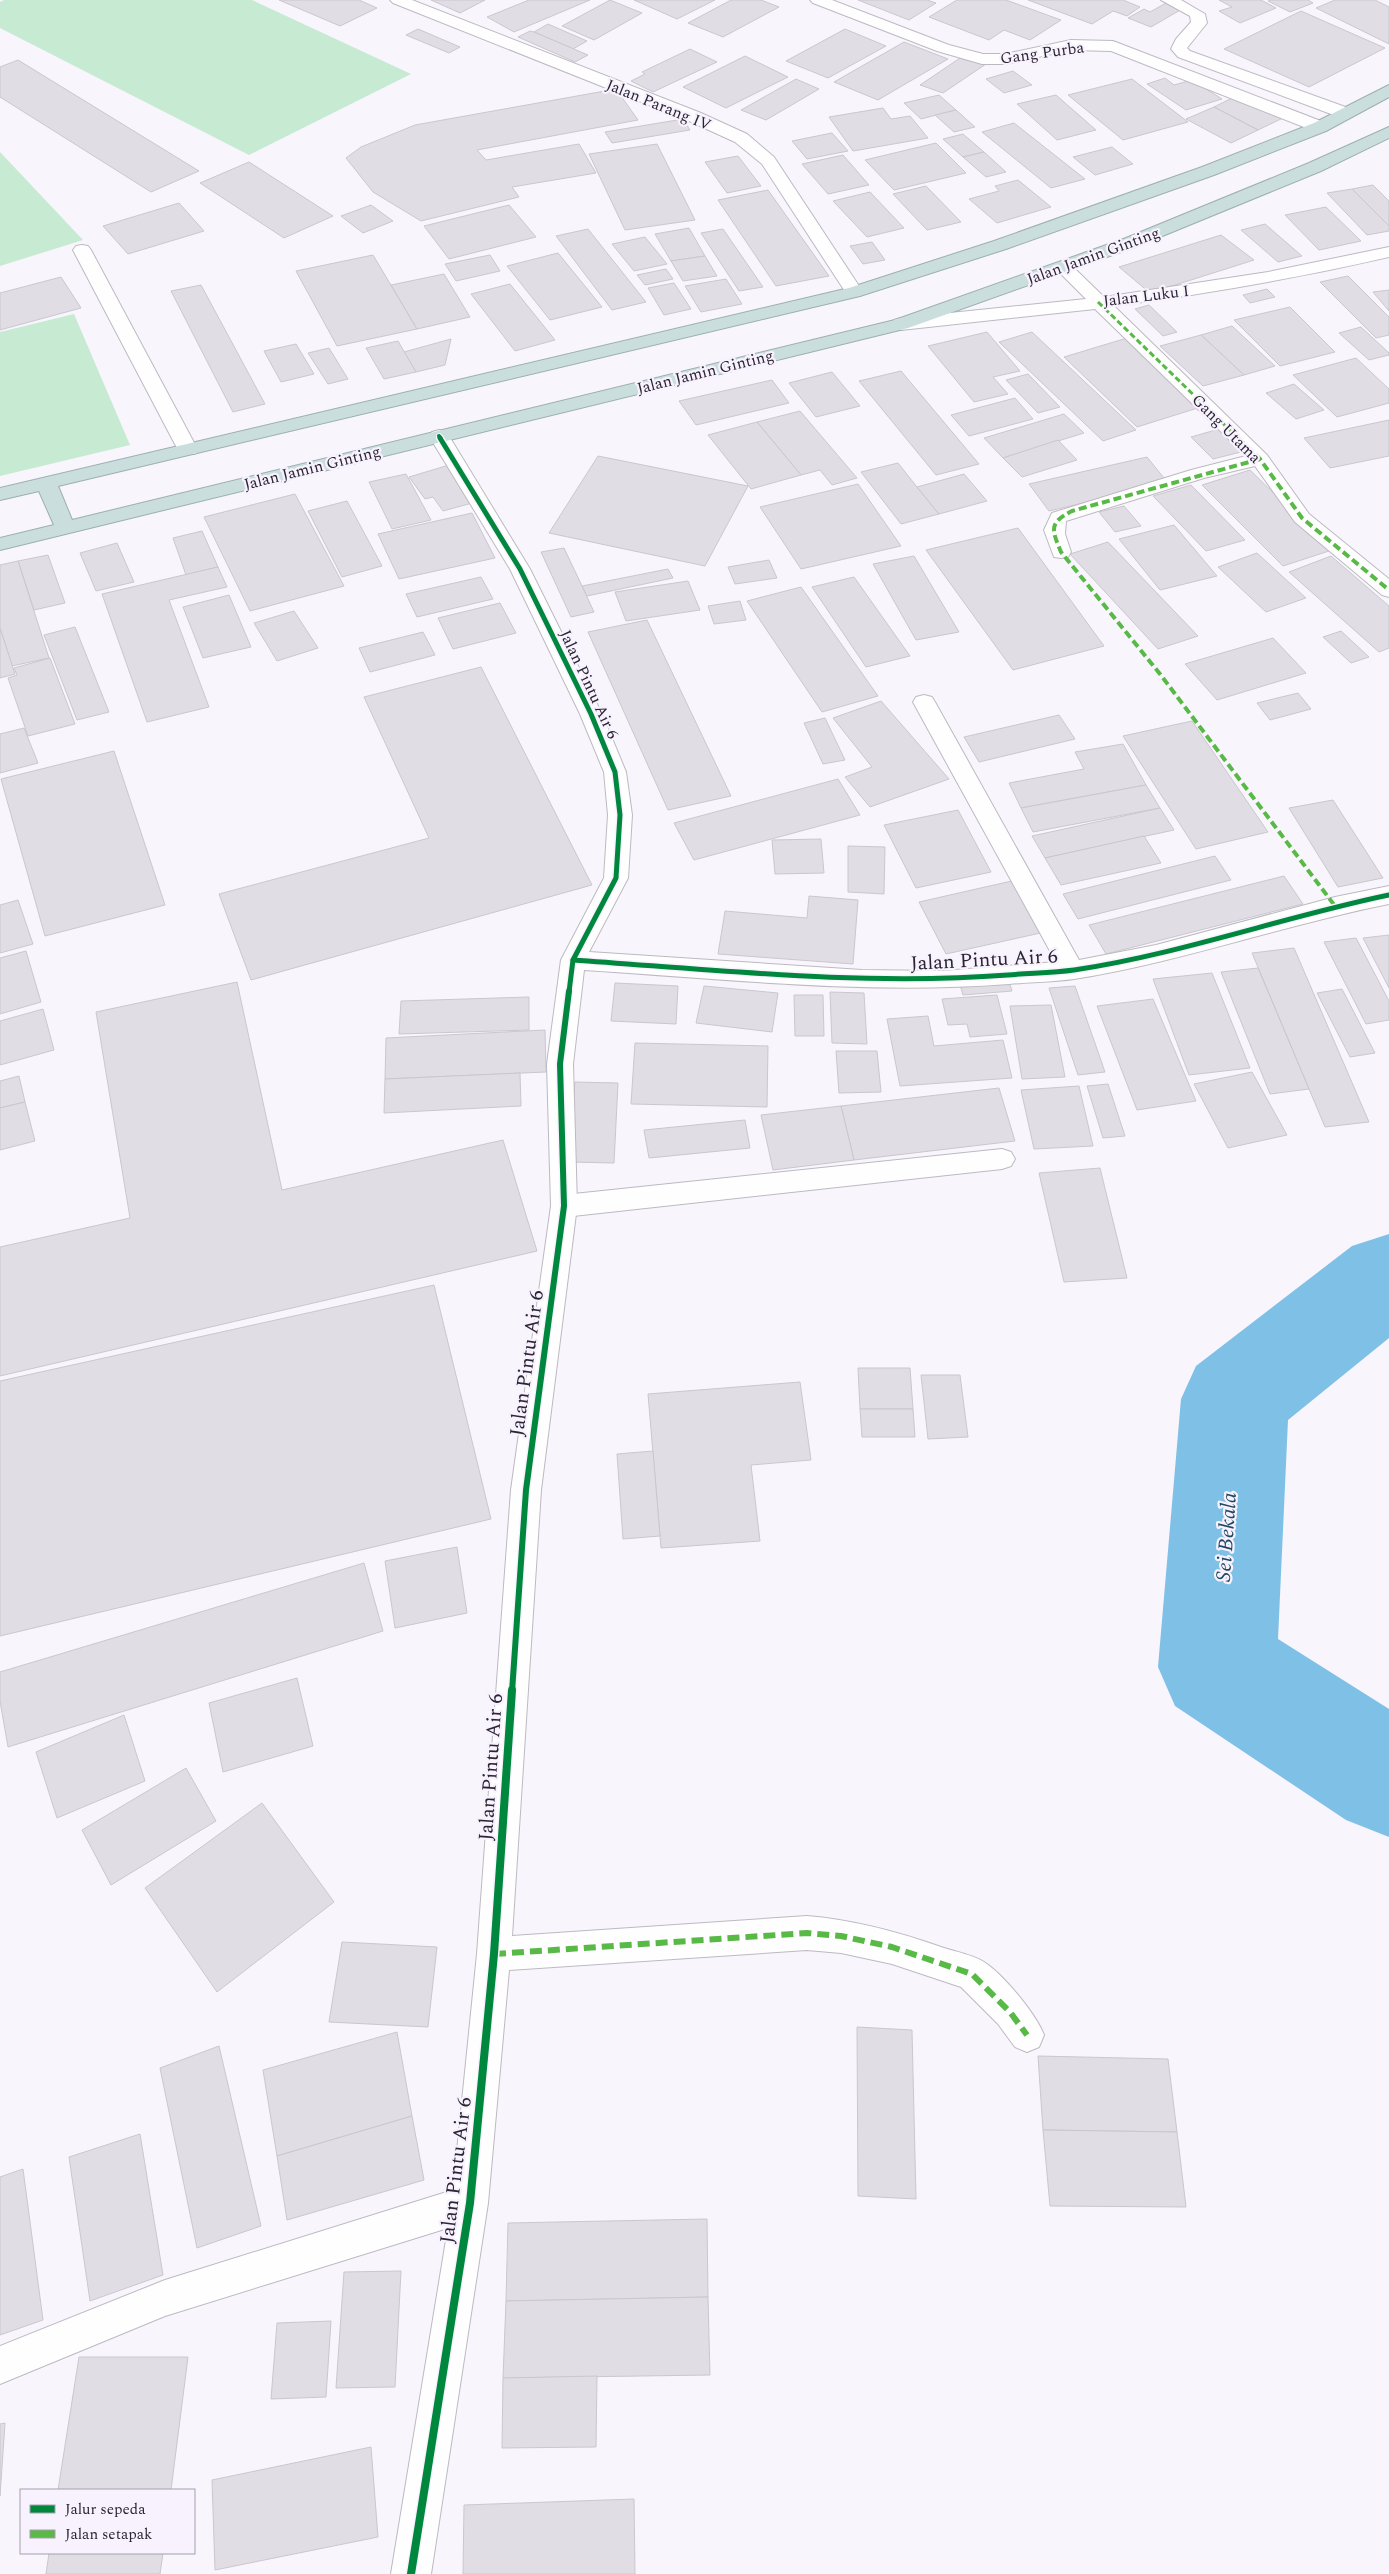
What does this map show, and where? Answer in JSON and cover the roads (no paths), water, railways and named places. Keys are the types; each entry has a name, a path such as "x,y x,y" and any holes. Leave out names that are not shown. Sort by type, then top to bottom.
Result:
{"highway":[{"path":"0,494 854,292 1000,246 1208,171 1320,127 1389,90"},
{"name":"Jalan Jamin Ginting","path":"0,544 902,324 1063,267 1315,167 1389,132"},
{"path":"46,483 66,527"}],"street":[{"name":"Jalan Parang IV","path":"398,0 696,117 741,138 768,161 854,292"},
{"name":"Gang Purba","path":"818,0 934,45 982,58 1005,59 1071,45 1114,46 1320,127"},
{"path":"1169,0 1197,14 1199,23 1182,42 1179,49 1184,54 1344,113"},
{"path":"82,250 188,450"},
{"name":"Jalan Luku I","path":"902,324 1098,302 1278,276 1389,252"},
{"name":"Gang Utama","path":"1063,267 1260,459 1302,518 1389,590"},
{"name":"Jalan Pintu Air 6","path":"412,2574 470,2203 494,1954 526,1490 564,1206 560,1064 573,960 616,878 620,815 615,772 591,714 520,569 439,436"},
{"path":"1061,552 1052,530 1053,524 1059,517 1198,474 1260,459"},
{"path":"924,702 1073,970"},
{"name":"Jalan Pintu Air 6","path":"573,960 862,979 942,980 1073,970 1156,954 1335,906 1389,895"},
{"path":"564,1206 1002,1159"},
{"path":"494,1954 807,1933 841,1936 892,1947 972,1974 1010,2012 1027,2034"},
{"path":"0,2365 165,2298 470,2203"}],"waterway":[{"name":"Sei Bekala","path":"1389,1277 1235,1399 1217,1667 1389,1778"}]}
